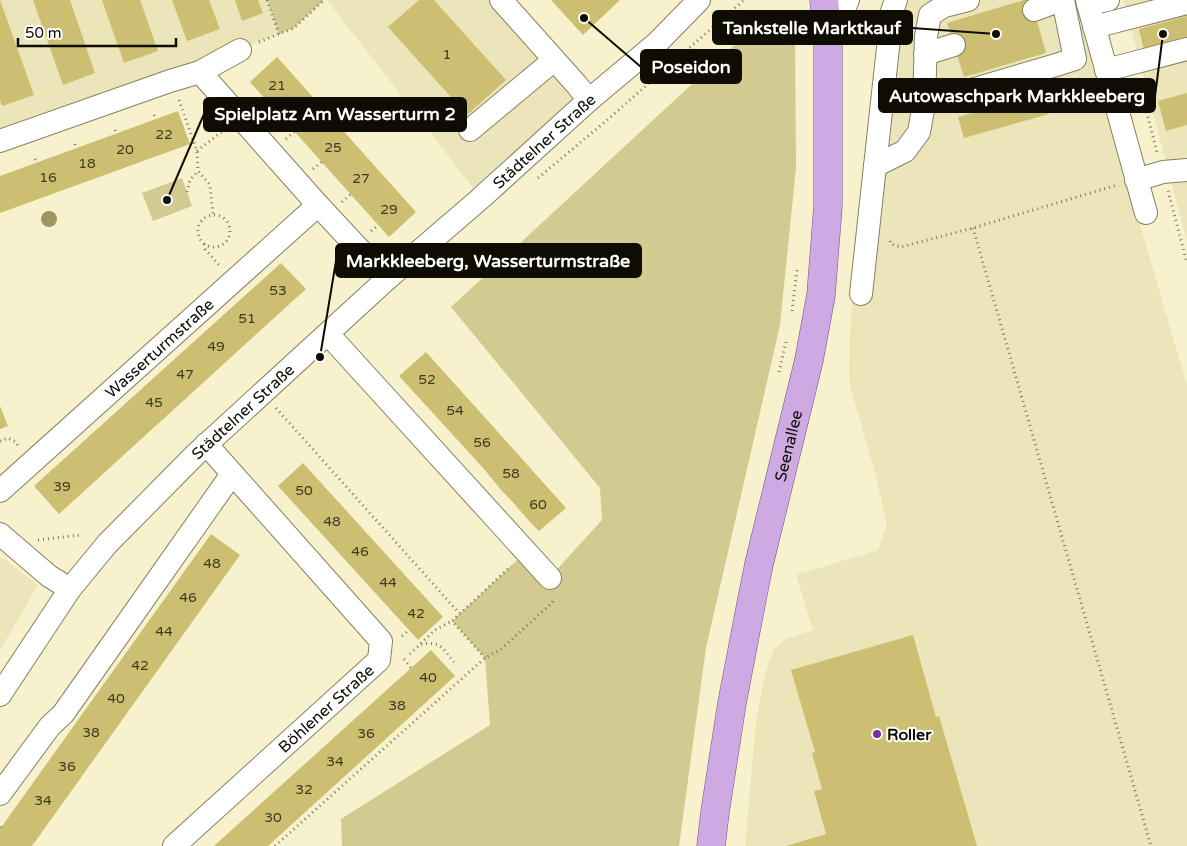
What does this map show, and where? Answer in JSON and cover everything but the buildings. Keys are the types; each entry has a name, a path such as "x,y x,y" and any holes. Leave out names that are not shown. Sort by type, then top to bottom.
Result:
{"main road":[{"name":"Seenallee","path":"711,846 732,703 751,604 809,360 821,295 828,206 828,43 824,0"}],"street":[{"path":"501,0 589,100"},
{"name":"Städtelner Straße","path":"0,695 70,589 107,544 206,444 387,279 481,198 589,100 657,43 699,0"},
{"name":"Seenallee","path":"828,43 848,0"},
{"path":"861,294 892,11 896,0"},
{"path":"875,166 905,151 919,132 924,104 926,36 930,16 944,6 968,0"},
{"path":"924,104 1074,59 1062,0 1034,10"},
{"path":"1094,1 1094,27 1146,213"},
{"path":"1094,27 1187,3"},
{"path":"925,54 954,45"},
{"path":"1106,70 1187,49"},
{"path":"0,142 200,72 240,50"},
{"path":"470,130 554,60"},
{"path":"200,72 318,205 387,279"},
{"path":"1136,180 1163,172 1187,170"},
{"name":"Wasserturmstraße","path":"0,491 318,205"},
{"path":"328,334 550,578"},
{"name":"Böhlener Straße","path":"174,846 379,660 381,641 206,444"},
{"path":"0,794 50,726 63,714 232,474"},
{"path":"0,534 49,576 70,589"}],"path":[{"path":"266,0 279,34 294,28 324,0"},
{"path":"1134,63 1187,263"},
{"path":"170,81 182,106 197,151 198,171 210,185 213,215"},
{"path":"197,151 240,117"},
{"path":"187,192 190,180 198,171"},
{"path":"887,236 891,244 901,247 1136,180"},
{"path":"204,244 216,248 227,242 230,230 229,224 225,219 213,215 207,217 202,220 198,233 205,249 233,280"},
{"path":"973,228 1151,846"},
{"path":"791,312 798,264"},
{"path":"778,376 786,340"},
{"path":"276,408 460,614"},
{"path":"35,540 80,535"},
{"path":"410,654 435,630 452,621 512,565"},
{"path":"275,846 485,658 500,650 552,603 557,591 550,578"},
{"path":"452,621 485,658"},
{"path":"420,644 430,642 439,645 454,662"},
{"path":"404,659 411,668"}],"shaded area":[{"path":"0,0 267,0 279,34 0,141"},
{"path":"267,0 324,0 294,28 279,34"},
{"path":"327,0 501,0 589,100 481,198"},
{"path":"888,0 1077,0 1126,177 1187,385 1187,846 745,846 756,722 768,664 775,648 785,639 813,630 796,575 878,550 887,524 874,469 850,387 849,371 854,281"},
{"path":"1123,0 1187,0 1187,242 1145,82"},
{"path":"770,12 795,29 796,168 780,325 706,648 679,846 342,846 341,819 490,725 485,658 452,621 526,552 550,577 602,520 600,488 451,307"},
{"path":"182,178 192,206 153,221 142,193"},
{"path":"0,558 3,558 38,585 0,650"}],"place":[{"name":"Poseidon","path":"584,18"},
{"name":"Tankstelle Marktkauf","path":"996,34"},
{"name":"Autowaschpark Markkleeberg","path":"1163,34"},
{"name":"Spielplatz Am Wasserturm 2","path":"167,200"},
{"name":"Markkleeberg, Wasserturmstraße","path":"320,357"},
{"name":"Roller","path":"877,734"}]}
